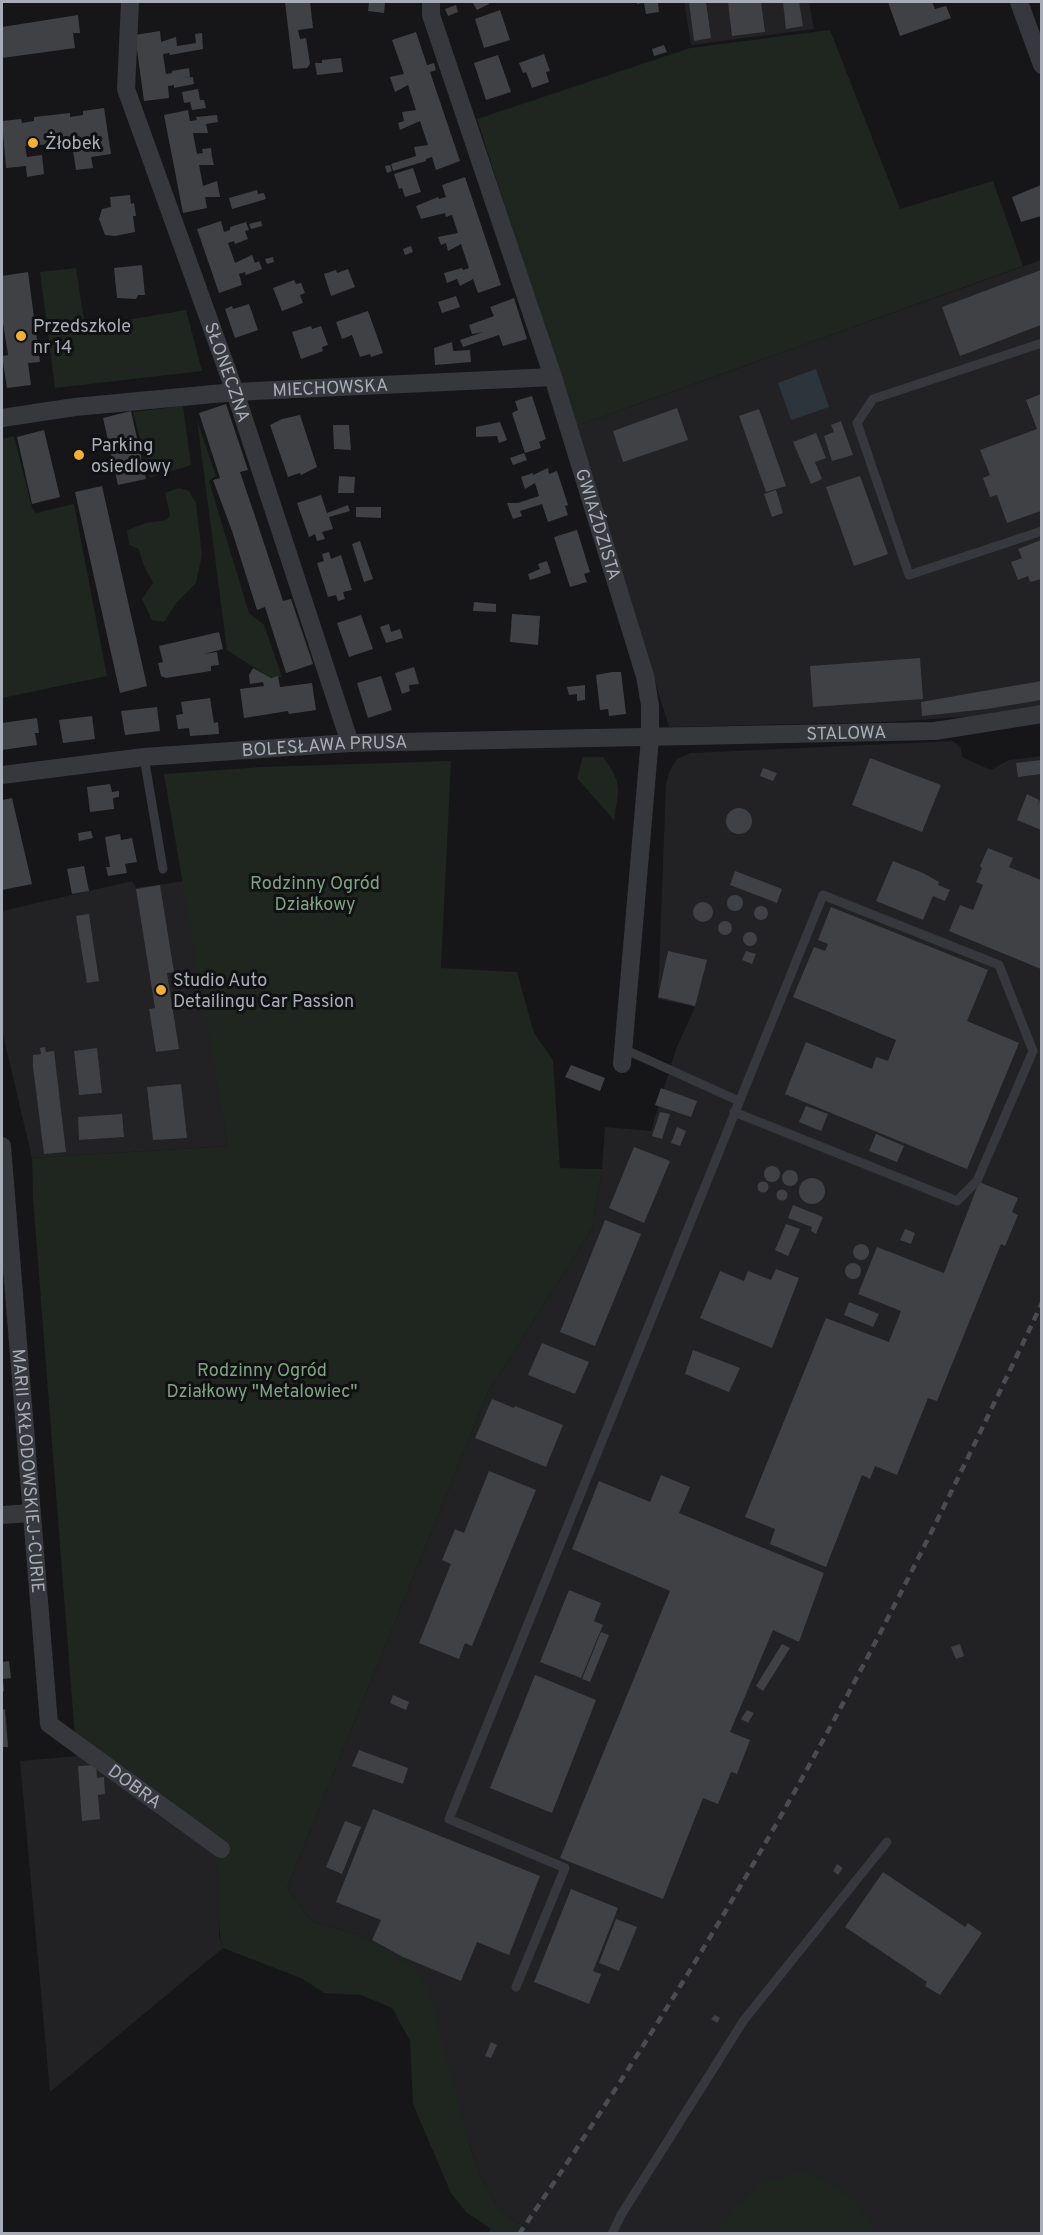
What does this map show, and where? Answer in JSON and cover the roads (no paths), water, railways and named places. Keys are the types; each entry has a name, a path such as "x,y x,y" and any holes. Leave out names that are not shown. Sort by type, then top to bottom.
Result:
{"street":[{"name":"SŁONECZNA","path":"130,2 126,89 235,392 350,743"},
{"name":"GWIAŹDZISTA","path":"431,2 431,15 553,377 645,676 650,705 650,738 623,1057"},
{"path":"1019,2 1041,64"},
{"name":"MIECHOWSKA","path":"2,418 75,407 235,392 553,377"},
{"name":"STALOWA","path":"650,738 935,731 1041,714"},
{"name":"BOLESŁAWA PRUSA","path":"2,776 144,757 350,743 650,738"},
{"name":"MARII SKŁODOWSKIEJ-CURIE","path":"2,1146 49,1724"},
{"path":"2,1515 31,1513"},
{"name":"DOBRA","path":"49,1724 221,1849"}],"lane":[{"path":"1041,343 873,399 857,423 909,575 1041,531"},
{"path":"144,757 163,869"},
{"path":"516,1986 565,1868 449,1819 734,1112 823,895 999,965 1033,1051 977,1181 957,1201 734,1112"},
{"path":"623,1057 739,1101"},
{"path":"612,2234 621,2215 744,2020 887,1842"}],"railway":[{"path":"519,2234 657,2023 786,1807 912,1571 1042,1303"}],"place":[{"name":"Żłobek","path":"33,143"},
{"name":"Przedszkole nr 14","path":"21,336"},
{"name":"Parking osiedlowy","path":"79,455"},
{"name":"Studio Auto Detailingu Car Passion","path":"161,990"}],"park label":[{"name":"Rodzinny Ogród Działkowy","path":"315,893"},
{"name":"Rodzinny Ogród Działkowy \"Metalowiec\"","path":"262,1380"}]}
